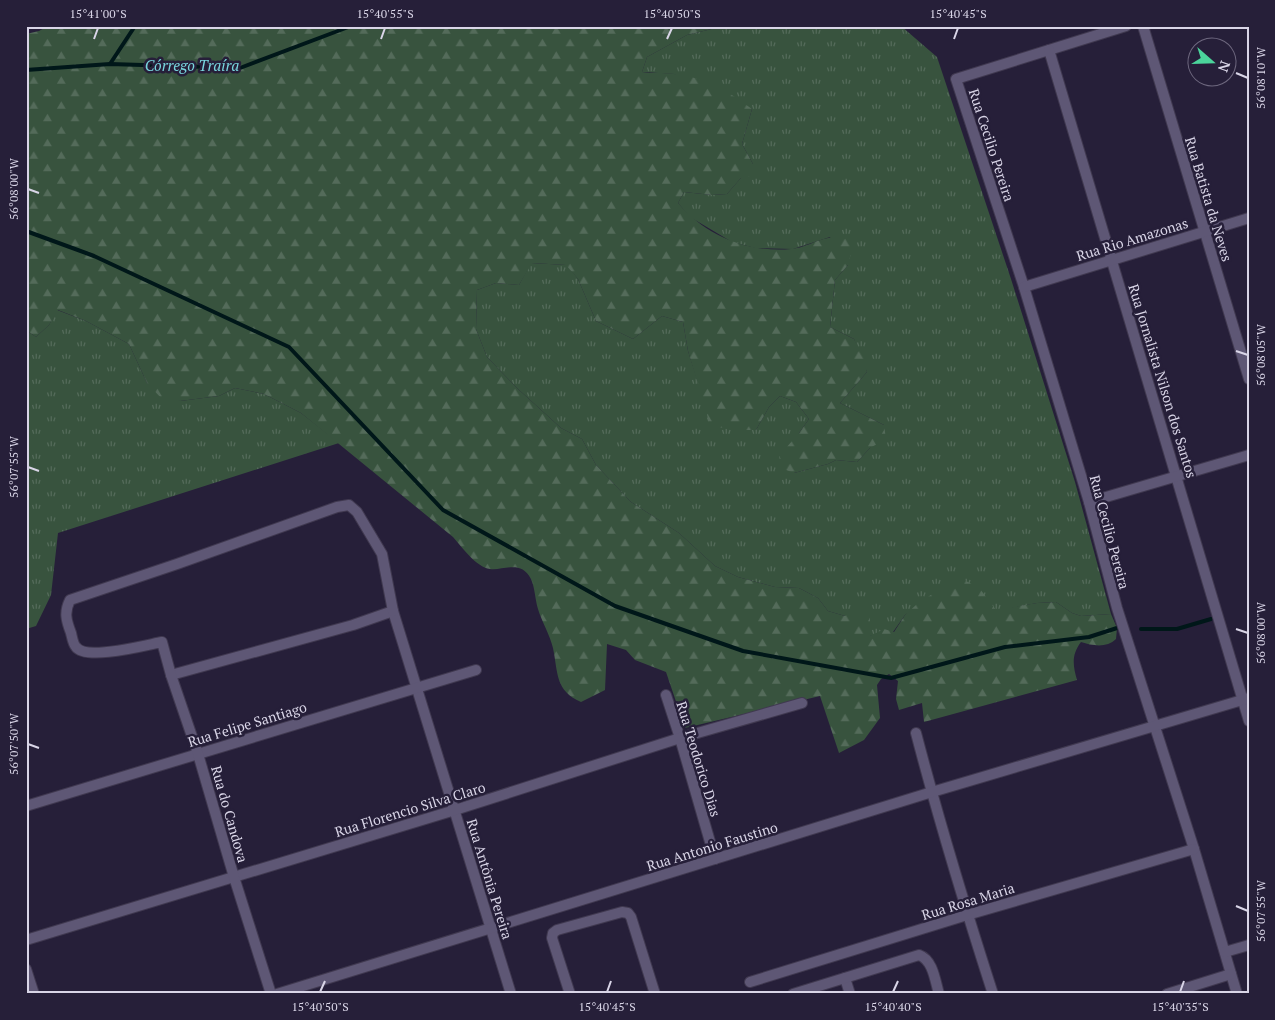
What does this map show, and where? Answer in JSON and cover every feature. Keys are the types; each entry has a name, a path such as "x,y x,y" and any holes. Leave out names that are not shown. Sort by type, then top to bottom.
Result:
{"street":[{"path":"1049,50 1126,26"},
{"name":"Rua Batista da Neves","path":"1143,26 1249,379"},
{"name":"Rua Cecilio Pereira","path":"1049,50 956,79 1024,287 1089,502 1116,608 1194,849 1237,994"},
{"name":"Rua Jornalista Nilson dos Santos","path":"1049,50 1176,475 1246,699 1249,721"},
{"name":"Rua Rio Amazonas","path":"1024,287 1249,218"},
{"path":"1089,502 1249,455"},
{"name":"Rua Antônia Pereira","path":"162,642 98,653 83,652 76,648 66,620 66,609 70,600 337,507 349,505 357,512 382,554 392,611 511,994"},
{"path":"171,675 353,625 392,611"},
{"name":"Rua do Candova","path":"162,642 271,994"},
{"name":"Rua Felipe Santiago","path":"26,806 476,670"},
{"name":"Rua Teodorico Dias","path":"666,695 715,859"},
{"name":"Rua Antonio Faustino","path":"277,994 932,792 1246,699"},
{"name":"Rua Florencio Silva Claro","path":"26,940 455,810 680,738 802,703"},
{"path":"916,733 967,915 993,994"},
{"name":"Rua Rosa Maria","path":"750,982 967,915 1194,849"},
{"path":"570,994 552,938 553,933 557,930 622,912 631,917 654,994"},
{"path":"1225,952 1249,945"},
{"path":"793,994 919,955 925,957 929,962 939,994"},
{"path":"26,969 34,994"},
{"path":"1166,994 1231,974"},
{"path":"845,978 850,994"}],"green space":[{"path":"48,26 724,26 687,35 647,57 642,72 670,73 695,78 725,91 752,109 742,144 753,164 756,175 741,178 727,194 712,195 684,192 678,203 701,225 729,240 744,245 775,250 791,249 830,237 847,238 852,249 848,265 835,280 830,327 854,339 864,358 867,372 840,403 884,425 886,439 870,448 857,462 836,460 794,473 781,468 779,456 809,419 796,402 780,396 769,407 756,430 732,430 710,425 688,351 683,322 662,316 633,339 596,321 578,279 566,265 532,263 519,285 496,283 477,290 476,329 487,357 518,389 561,428 582,439 596,465 631,502 679,533 715,566 738,577 775,587 799,588 818,598 828,611 845,616 859,609 870,617 870,636 884,629 894,632 905,615 916,605 947,584 961,578 980,589 996,610 1037,603 1056,602 1072,613 1081,616 1111,614 1117,628 1116,639 1108,644 1100,645 1081,642 1074,656 1077,680 924,722 922,703 899,710 896,699 898,681 889,674 881,679 877,685 880,718 864,740 839,753 820,696 685,728 666,672 635,660 626,650 607,644 605,690 581,702 573,698 566,692 559,680 552,643 538,609 531,579 527,573 522,569 512,567 490,569 480,565 453,537 301,413 264,394 235,388 219,396 180,401 162,399 147,383 129,344 86,321 58,310 49,325 36,337 26,330 26,34 39,31"},
{"path":"724,26 901,26 937,57 1011,279 1075,482 1111,614 1081,616 1072,613 1056,602 1037,603 996,611 990,604 929,598 905,615 893,632 870,636 845,616 828,611 818,598 799,588 775,587 738,577 715,566 679,533 631,502 596,465 582,439 561,428 518,389 487,357 476,329 477,290 496,283 519,285 531,263 567,265 578,279 596,321 633,339 662,316 683,322 688,351 697,379 756,430 769,407 780,396 796,402 809,419 799,433 794,473 836,460 857,462 870,448 884,425 840,403 867,372 854,339 830,327 835,280 848,265 830,237 793,249 755,248 732,242 690,217 678,203 684,192 712,195 727,194 753,164 742,144 752,109 674,74 642,72 647,57 687,35"},
{"path":"57,310 86,321 129,344 147,383 180,401 219,396 235,388 264,394 301,413 339,443 58,533 51,595 36,626 26,629 26,330 36,337 49,325"}],"waterway":[{"path":"110,64 135,26"},
{"name":"Córrego Traíra","path":"26,70 110,64 240,68 351,26"},
{"path":"26,231 94,256 289,347 443,510 615,606 743,651 891,678 1005,647 1089,637 1117,628"},
{"path":"1141,629 1177,629 1211,619"}]}
